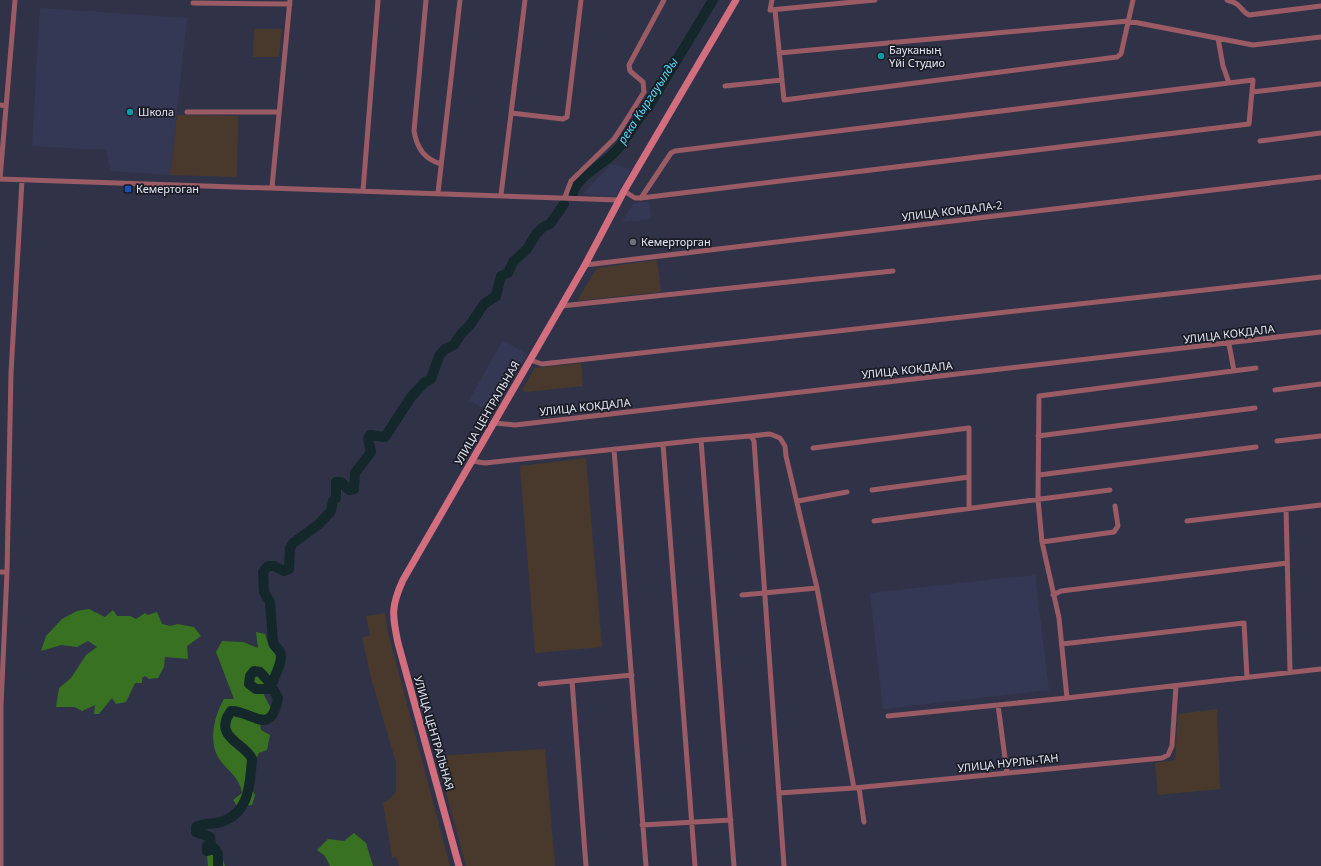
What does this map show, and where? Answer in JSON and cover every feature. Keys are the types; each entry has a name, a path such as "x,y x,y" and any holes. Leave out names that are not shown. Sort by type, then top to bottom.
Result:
{"main road":[{"name":"УЛИЦА ЦЕНТРАЛЬНАЯ","path":"458,866 398,643 393,614 395,597 403,580 585,265 624,191 736,0"}],"street":[{"path":"15,0 1,147 0,179 363,190 619,200"},
{"path":"363,190 378,0"},
{"path":"426,0 414,131 416,140 423,155 431,161 441,164"},
{"path":"438,193 460,0"},
{"path":"501,195 525,0"},
{"path":"511,113 563,120 567,117 581,0"},
{"path":"565,197 571,181 614,139 644,92 643,82 630,71 629,65 664,0"},
{"path":"772,0 784,100 1117,57 1121,54 1133,0"},
{"path":"772,10 875,0"},
{"path":"1227,0 1236,2 1249,15 1321,6"},
{"path":"193,3 290,2 272,187"},
{"path":"779,53 1128,21 1253,45 1321,37"},
{"path":"1218,38 1223,66 1229,83"},
{"path":"725,86 782,80"},
{"path":"624,191 635,198 641,198 1249,124 1253,80 674,151 671,153 641,198"},
{"path":"1252,92 1321,84"},
{"path":"0,105 6,106"},
{"path":"187,112 279,112"},
{"path":"1260,141 1321,133"},
{"name":"УЛИЦА КОКДАЛА-2","path":"585,265 1321,177"},
{"path":"1,866 1,706 7,572 11,373 22,180"},
{"path":"561,306 893,271"},
{"path":"530,360 542,364 1321,277"},
{"name":"УЛИЦА КОКДАЛА","path":"494,423 515,425 1229,344 1321,332"},
{"path":"1229,344 1234,371"},
{"path":"1067,698 1059,618 1042,542 1038,499 1039,396 1256,368"},
{"path":"1275,390 1321,384"},
{"path":"1038,436 1255,408"},
{"path":"813,448 969,428 970,508"},
{"path":"472,461 485,463 770,434 780,438 785,446 786,456 798,501 864,822"},
{"path":"751,436 754,442 784,866"},
{"path":"1277,441 1321,436"},
{"path":"701,440 734,866"},
{"path":"663,444 695,866"},
{"path":"1039,475 1256,447"},
{"path":"614,449 646,866"},
{"path":"872,490 969,477"},
{"path":"874,521 1110,490"},
{"path":"798,501 847,492"},
{"path":"1187,521 1321,505"},
{"path":"1042,542 1114,532 1118,526 1116,506"},
{"path":"1286,509 1290,672"},
{"path":"1053,595 1061,591 1287,563"},
{"path":"0,572 7,572"},
{"path":"742,595 817,588"},
{"path":"1062,644 1244,623 1247,678"},
{"path":"888,716 1176,686 1321,668"},
{"path":"540,684 632,675"},
{"path":"572,681 586,866"},
{"name":"УЛИЦА НУРЛЫ-ТАН","path":"779,793 856,788 1162,758 1168,755 1172,746 1176,686"},
{"path":"998,705 1007,773"},
{"path":"642,824 731,820"}],"shaded area":[{"path":"40,8 187,18 170,175 111,171 106,150 32,146"},
{"path":"254,29 282,29 279,57 253,57"},
{"path":"177,115 238,116 237,177 170,175"},
{"path":"611,164 631,169 616,197 583,194"},
{"path":"649,202 651,219 622,222 634,203"},
{"path":"657,260 661,292 577,301 597,268"},
{"path":"503,340 527,354 493,413 469,400"},
{"path":"581,363 583,386 526,392 522,390 535,368"},
{"path":"586,458 602,647 535,653 520,466"},
{"path":"1035,575 1049,690 883,709 870,593"},
{"path":"385,613 387,629 450,866 399,866 396,856 392,858 383,803 392,797 396,791 396,762 371,678 362,637 370,636 366,616"},
{"path":"1217,709 1220,789 1158,795 1155,763 1175,760 1178,714"},
{"path":"545,749 555,866 466,866 436,756"}],"green space":[{"path":"89,609 105,617 113,610 117,616 130,616 136,619 145,613 148,615 157,612 162,624 171,626 177,624 194,627 201,636 187,646 188,659 165,657 164,667 158,678 149,679 145,676 142,678 142,683 135,683 126,702 116,704 112,698 99,714 94,714 95,705 82,711 75,707 56,707 59,688 71,678 86,655 97,647 88,641 77,647 61,645 41,651 46,636 62,619 77,611"},
{"path":"256,632 265,634 269,647 277,656 276,670 264,695 273,712 259,719 261,730 270,735 267,750 259,753 253,764 254,779 251,788 255,795 252,805 237,806 233,800 242,793 241,787 236,778 221,762 213,743 214,727 221,705 224,699 234,699 216,652 222,641 243,642 258,648"},
{"path":"354,833 366,843 373,866 330,866 325,856 317,850 328,839 344,841"},
{"path":"220,851 225,866 208,866 207,855"}],"waterway":[{"name":"река Кыргауылды","path":"573,193 579,182 612,155 622,144 639,118 649,106 713,0"},
{"name":"река Кыргауылды","path":"218,866 218,854 215,849 207,851 207,846 211,844 210,837 196,832 196,827 204,824 217,823 228,819 236,814 242,807 248,789 252,759 248,753 227,733 225,727 226,720 231,711 239,712 260,720 266,720 271,717 275,710 278,698 273,689 256,689 249,684 250,676 254,671 260,672 269,682 273,682 281,659 280,652 273,641 270,602 264,592 263,572 268,566 274,566 284,571 289,569 290,548 293,543 319,524 331,511 333,501 336,498 336,482 341,482 349,490 354,489 355,473 371,452 368,439 370,435 385,437 411,397 425,382 431,379 439,356 445,349 454,345 484,304 496,296 501,276 508,273 513,262 527,249 536,234 543,227 550,224 564,204"}],"place":[{"name":"Бауканың Үйі Студио","path":"881,56"},
{"name":"Школа","path":"130,112"},
{"name":"Кемертоган","path":"128,189"},
{"name":"Кемерторган","path":"633,242"}]}
